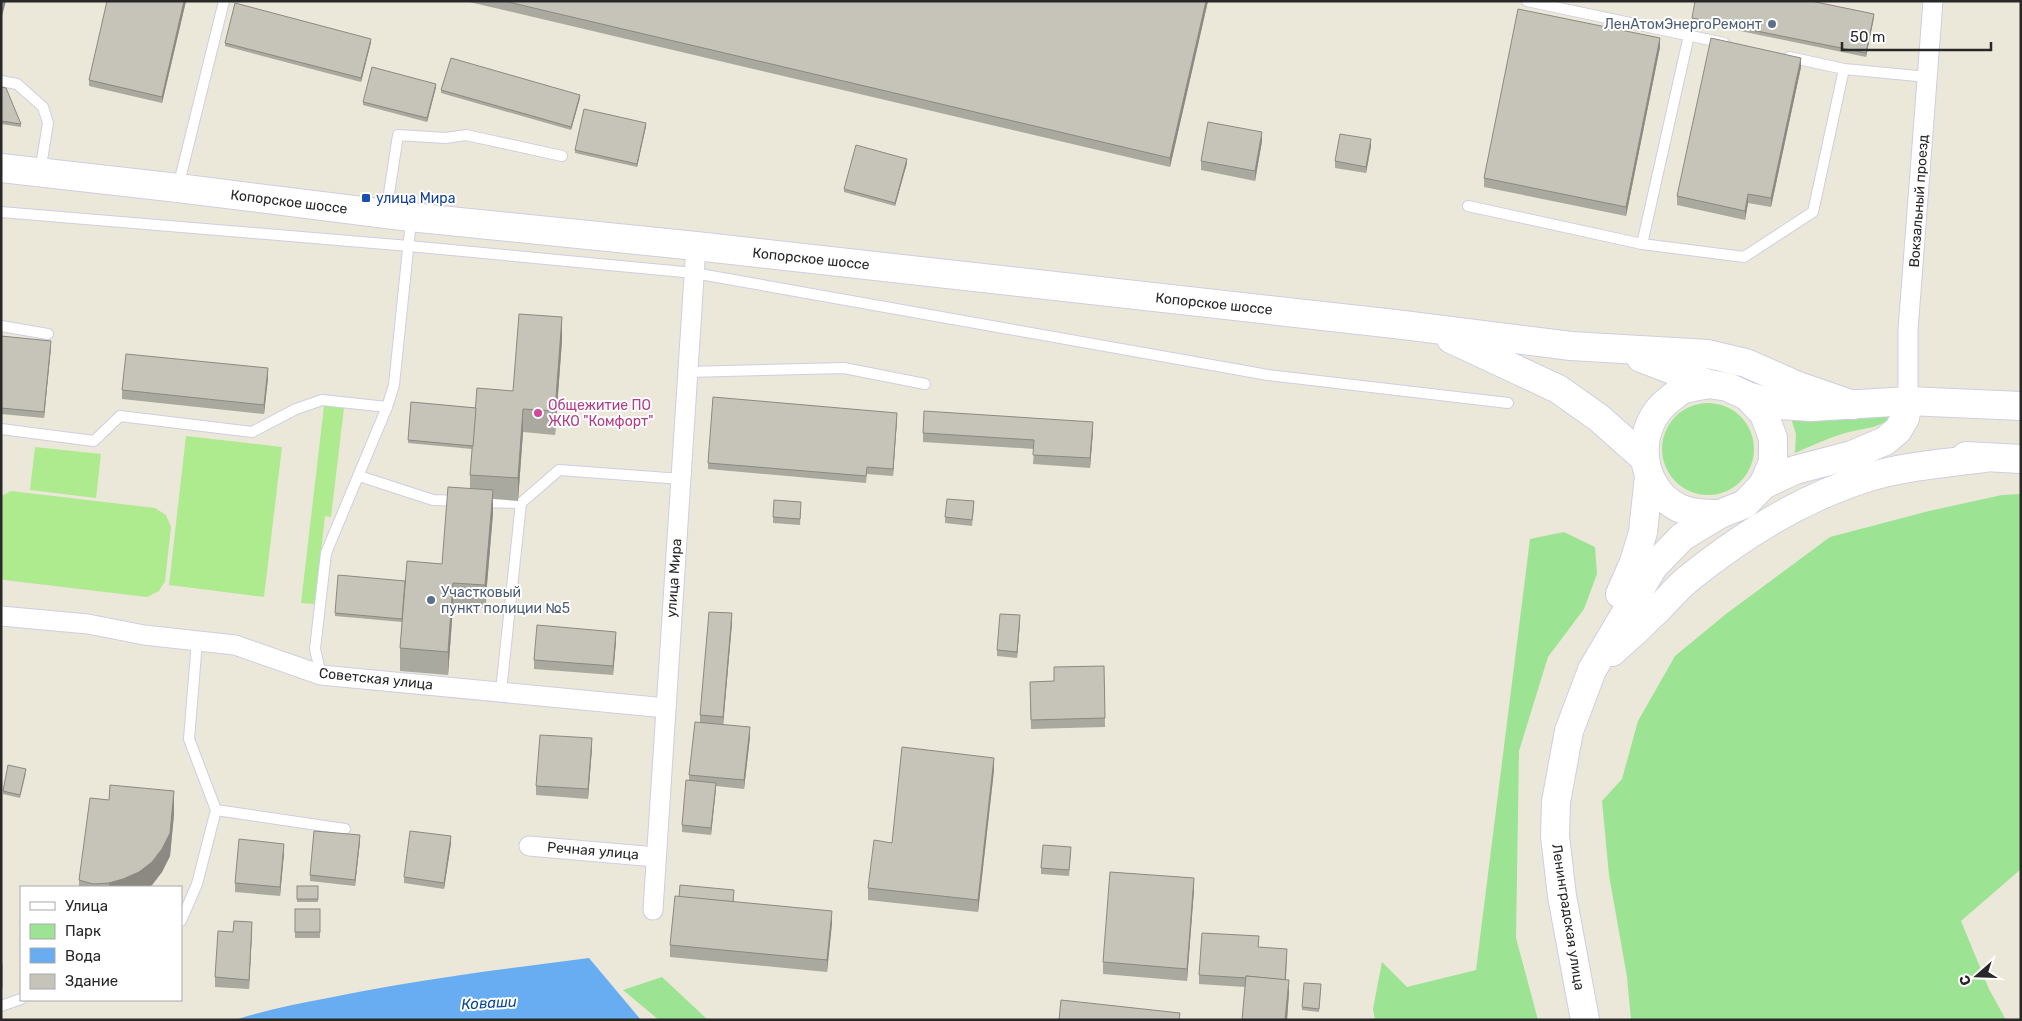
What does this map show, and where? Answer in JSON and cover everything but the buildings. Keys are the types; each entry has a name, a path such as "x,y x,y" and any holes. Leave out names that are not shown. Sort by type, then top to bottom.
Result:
{"main road":[{"name":"Копорское шоссе","path":"1,168 398,215 696,246 1571,346 1621,350"},
{"path":"1426,328 1558,389 1599,418 1646,467 1661,494 1678,507 1699,514 1720,514"},
{"path":"1621,350 1708,354 1746,363 1798,386 1853,405"},
{"path":"1621,350 1709,384 1728,387 1747,396 1780,405 1810,407 1908,401 2021,406"},
{"path":"1592,670 1603,629 1634,562 1643,532 1646,430 1659,406 1682,390 1709,384"},
{"path":"1747,396 1764,414 1773,438 1773,462 1763,485"},
{"path":"1592,670 1653,567 1682,537 1720,514 1744,504 1763,485 1795,470 1852,455 1885,441 1898,430 1905,418 1908,401"},
{"path":"1852,455 1908,452 2021,459"},
{"path":"1592,670 1636,631 1687,580 1775,518 1819,497 1870,477 1929,465 1985,458"},
{"name":"Ленинградская улица","path":"1585,1020 1562,896 1555,836 1556,802 1569,731 1592,670"}],"street":[{"name":"Вокзальный проезд","path":"1908,401 1908,330 1933,1"},
{"name":"улица Мира","path":"652,910 696,246"},
{"name":"Советская улица","path":"1,616 88,624 144,636 235,645 321,675 666,708"},
{"name":"Речная улица","path":"530,846 656,857"}],"lane":[{"path":"178,188 224,1"},
{"path":"1527,1 1737,46"},
{"path":"1642,244 1688,36"},
{"path":"1776,54 1844,69 1928,77"},
{"path":"1468,206 1642,244 1744,257 1813,212 1844,69"},
{"path":"1,81 17,84 43,107 48,123 40,172"},
{"path":"321,675 315,649 326,554 387,407 394,385 409,246 398,215 398,134 446,138 466,135 562,156"},
{"path":"1,212 409,246 694,273 1268,375 1508,403"},
{"path":"1,326 48,334"},
{"path":"688,372 844,368 924,384"},
{"path":"1,429 94,441 120,416 252,432 296,408 322,400 387,407"},
{"path":"359,476 433,500 521,503 559,470 681,479"},
{"path":"501,691 521,503"},
{"path":"182,919 197,884 216,810 189,739 197,641"},
{"path":"216,810 345,829"},
{"path":"1,1006 20,998"}],"green space":[{"path":"1699,403 1717,403 1734,410 1747,423 1754,440 1754,458 1747,475 1734,488 1717,495 1699,495 1682,488 1669,475 1662,458 1662,440 1669,423 1682,410"},
{"path":"324,406 344,408 331,517 325,516 315,604 301,603"},
{"path":"1898,410 1880,425 1836,436 1795,453 1796,434 1790,415"},
{"path":"186,436 282,447 264,597 169,585"},
{"path":"35,447 101,454 96,498 30,490"},
{"path":"11,491 155,508 166,515 171,527 165,581 159,591 147,597 4,580 1,578 1,496"},
{"path":"2021,494 2021,869 1961,921 1989,989 2006,1020 1631,1020 1627,977 1609,875 1602,801 1622,779 1638,721 1675,656 1726,614 1830,537 1929,511 2002,495"},
{"path":"1564,532 1595,547 1597,574 1584,609 1548,657 1519,751 1516,938 1538,1020 1375,1020 1373,1009 1382,962 1407,987 1476,970 1530,539"},
{"path":"662,977 708,1020 659,1020 623,990"}],"water":[{"name":"Коваши","path":"589,958 641,1020 235,1020 281,1008 425,980"}],"place":[{"name":"ЛенАтомЭнергоРемонт","path":"1772,24"},
{"name":"улица Мира","path":"366,198"},
{"name":"Общежитие ПО ЖКО \"Комфорт\"","path":"538,413"},
{"name":"Участковый пункт полиции №5","path":"431,600"}]}
